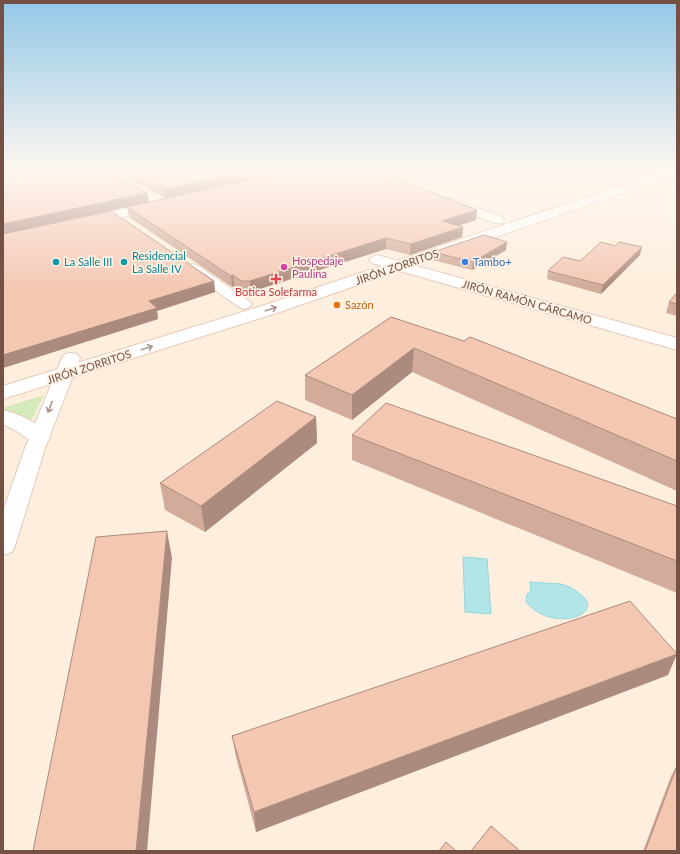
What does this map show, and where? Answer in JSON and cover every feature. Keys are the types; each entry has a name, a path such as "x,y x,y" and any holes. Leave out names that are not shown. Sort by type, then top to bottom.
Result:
{"main road":[{"name":"JIRÓN ZORRITOS","path":"3,393 67,367 244,304 396,261 498,220 525,211"},
{"name":"JIRÓN ZORRITOS","path":"3,378 67,367 553,211"},
{"name":"JIRÓN RAMÓN CÁRCAMO","path":"396,261 565,308 677,344"},
{"name":"JIRÓN RAMÓN CÁRCAMO","path":"565,308 677,334"},
{"path":"3,416 24,426 39,437"}],"street":[{"path":"77,223 133,211"},
{"path":"475,211 498,220"},
{"path":"115,215 128,224"},
{"path":"179,259 244,304"},
{"path":"3,546 39,437 67,367"}],"green space":[{"path":"44,395 32,419 27,421 3,412 3,408"}],"water":[{"path":"463,557 487,559 491,614 465,612"},
{"path":"530,582 561,584 574,589 587,601 587,608 582,614 573,618 562,619 549,617 537,612 526,602 527,594 531,591"}],"building":[{"path":"3,211 64,211 3,224"},
{"path":"111,211 214,281 149,301 157,308 3,355 3,234"},
{"path":"133,211 474,211 442,221 463,227 411,244 386,238 250,281 241,281 233,275 231,276"},
{"path":"484,235 507,242 473,262 433,252"},
{"path":"601,242 615,246 619,242 642,247 603,285 548,271 563,257 580,261"},
{"path":"677,293 677,304 669,302"},
{"path":"391,317 464,341 470,337 677,419 677,461 414,348 352,395 305,375"},
{"path":"277,401 316,417 201,506 160,483"},
{"path":"386,403 677,506 677,561 352,435"},
{"path":"167,531 136,851 33,851 96,537"},
{"path":"630,601 677,654 254,812 232,736"},
{"path":"677,766 677,851 645,851"},
{"path":"491,826 520,851 471,851"},
{"path":"446,842 456,851 439,851"}],"place":[{"name":"La Salle III","path":"56,262"},
{"name":"Residencial La Salle IV","path":"124,262"},
{"name":"Tambo+","path":"465,262"},
{"name":"Hospedaje Paulina","path":"284,267"},
{"name":"Botica Solefarma","path":"276,279"},
{"name":"Sazón","path":"337,305"}]}
